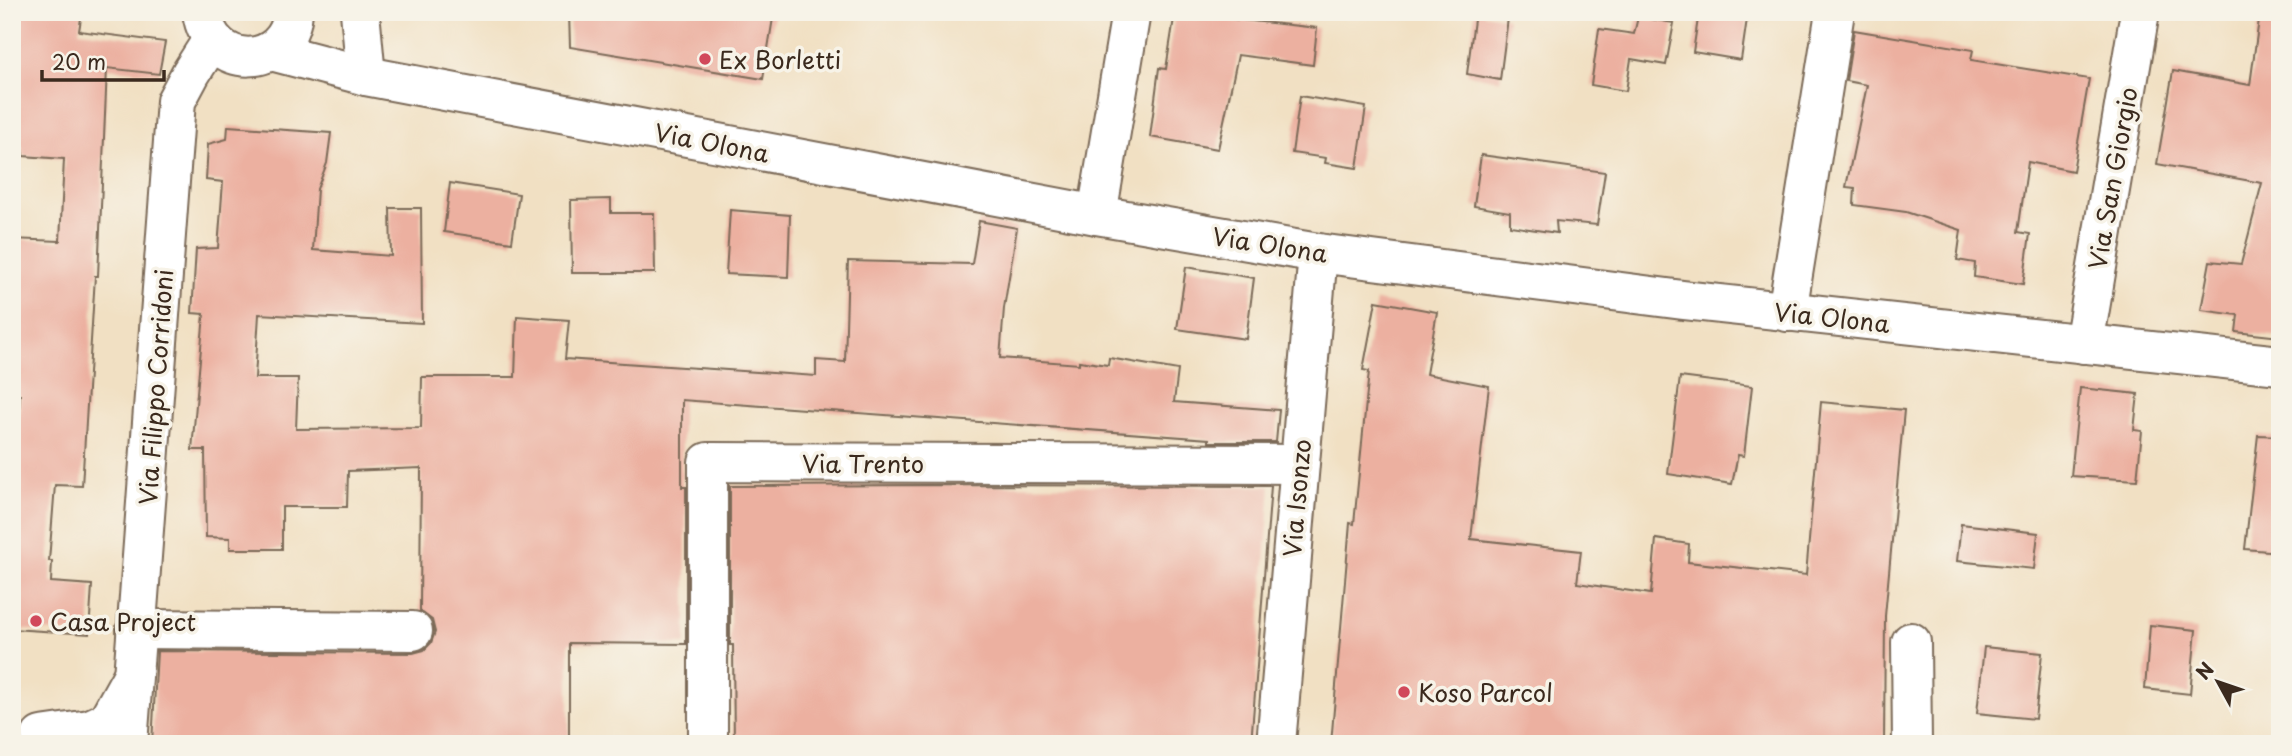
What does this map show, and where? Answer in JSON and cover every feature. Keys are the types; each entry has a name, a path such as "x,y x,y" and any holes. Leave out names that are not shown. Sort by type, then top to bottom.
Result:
{"street":[{"path":"207,26 221,49 233,55 259,56 271,51 282,41 289,29 293,12"},
{"path":"360,12 366,76"},
{"path":"1097,215 1131,12"},
{"path":"1787,312 1835,12"},
{"name":"Via San Giorgio","path":"2084,344 2140,12"},
{"name":"Via Filippo Corridoni","path":"128,744 176,101 191,72 207,26"},
{"name":"Via Olona","path":"271,51 366,76 1097,215 1318,253 1787,312 2280,365"},
{"name":"Via Isonzo","path":"1276,744 1318,253"},
{"name":"Via Trento","path":"708,744 708,462 1299,464"},
{"path":"136,629 413,631"},
{"path":"1911,642 1912,744"},
{"path":"34,735 90,729 107,720 134,673"}],"building":[{"path":"12,12 82,12 79,31 165,42 159,74 107,68 98,276 95,276 82,486 55,485 49,561 52,561 51,582 92,585 89,634 12,629 12,522 20,395 12,395 12,239 60,241 64,159 23,156 22,146 12,145"},
{"name":"Ex Borletti","path":"569,12 774,12 763,79 570,47"},
{"path":"1175,12 1235,12 1234,19 1317,28 1313,65 1238,55 1218,149 1150,137 1159,68 1166,69"},
{"path":"1475,12 1508,18 1500,80 1467,74"},
{"path":"1699,12 1748,12 1741,60 1693,52"},
{"path":"2260,12 2280,14 2280,337 2236,332 2238,315 2201,310 2210,261 2241,264 2262,183 2157,164 2173,71 2250,85"},
{"path":"1638,17 1674,23 1666,65 1631,59 1626,91 1591,85 1599,29 1634,34"},
{"path":"1854,30 1973,50 1971,60 2089,79 2073,171 2028,162 2018,232 2030,234 2023,284 1974,277 1975,263 1957,260 1961,230 1906,212 1854,205 1855,188 1846,187 1867,85 1846,81"},
{"path":"1300,96 1366,107 1357,168 1325,163 1326,158 1292,153"},
{"path":"228,126 331,133 327,163 317,189 313,250 391,256 390,208 421,208 422,323 259,314 255,378 298,378 296,429 421,428 422,377 515,377 517,316 569,320 565,359 816,376 816,360 845,362 848,261 972,264 979,221 1017,228 1004,308 1000,358 1079,364 1079,361 1108,365 1109,358 1178,370 1174,402 1279,410 1276,442 1209,442 1209,439 682,400 682,487 686,487 686,644 569,643 569,744 152,744 157,651 413,653 424,650 431,643 435,632 432,620 420,611 421,468 348,471 347,507 282,507 282,549 230,549 230,538 206,537 205,450 192,450 204,314 192,313 196,249 218,248 223,182 206,180 208,144 227,139"},
{"path":"1481,155 1605,172 1597,225 1556,221 1557,233 1510,226 1510,212 1474,206"},
{"path":"450,183 519,194 512,242 444,232"},
{"path":"611,199 611,213 654,213 655,273 572,273 571,200"},
{"path":"730,210 790,215 788,277 726,274"},
{"path":"1186,267 1254,278 1246,339 1177,329"},
{"path":"1376,301 1437,312 1426,374 1489,386 1471,539 1581,551 1577,583 1651,594 1656,539 1689,544 1688,562 1806,575 1821,402 1904,410 1885,616 1884,744 1331,744 1350,523 1354,524 1369,371 1363,370"},
{"path":"1680,377 1752,386 1744,456 1738,455 1732,484 1668,474"},
{"path":"2080,388 2138,394 2134,430 2142,431 2137,480 2071,476"},
{"path":"2258,435 2280,436 2280,552 2245,549"},
{"path":"730,486 1271,486 1251,744 734,744 733,645 730,645"},
{"path":"1961,524 2038,533 2034,569 1957,561"},
{"path":"2150,625 2196,630 2190,694 2145,689"},
{"path":"1984,647 2042,653 2035,719 1977,713"}],"place":[{"name":"Ex Borletti","path":"705,59"},
{"name":"Casa Project","path":"36,621"},
{"name":"Koso Parcol","path":"1404,692"}]}
